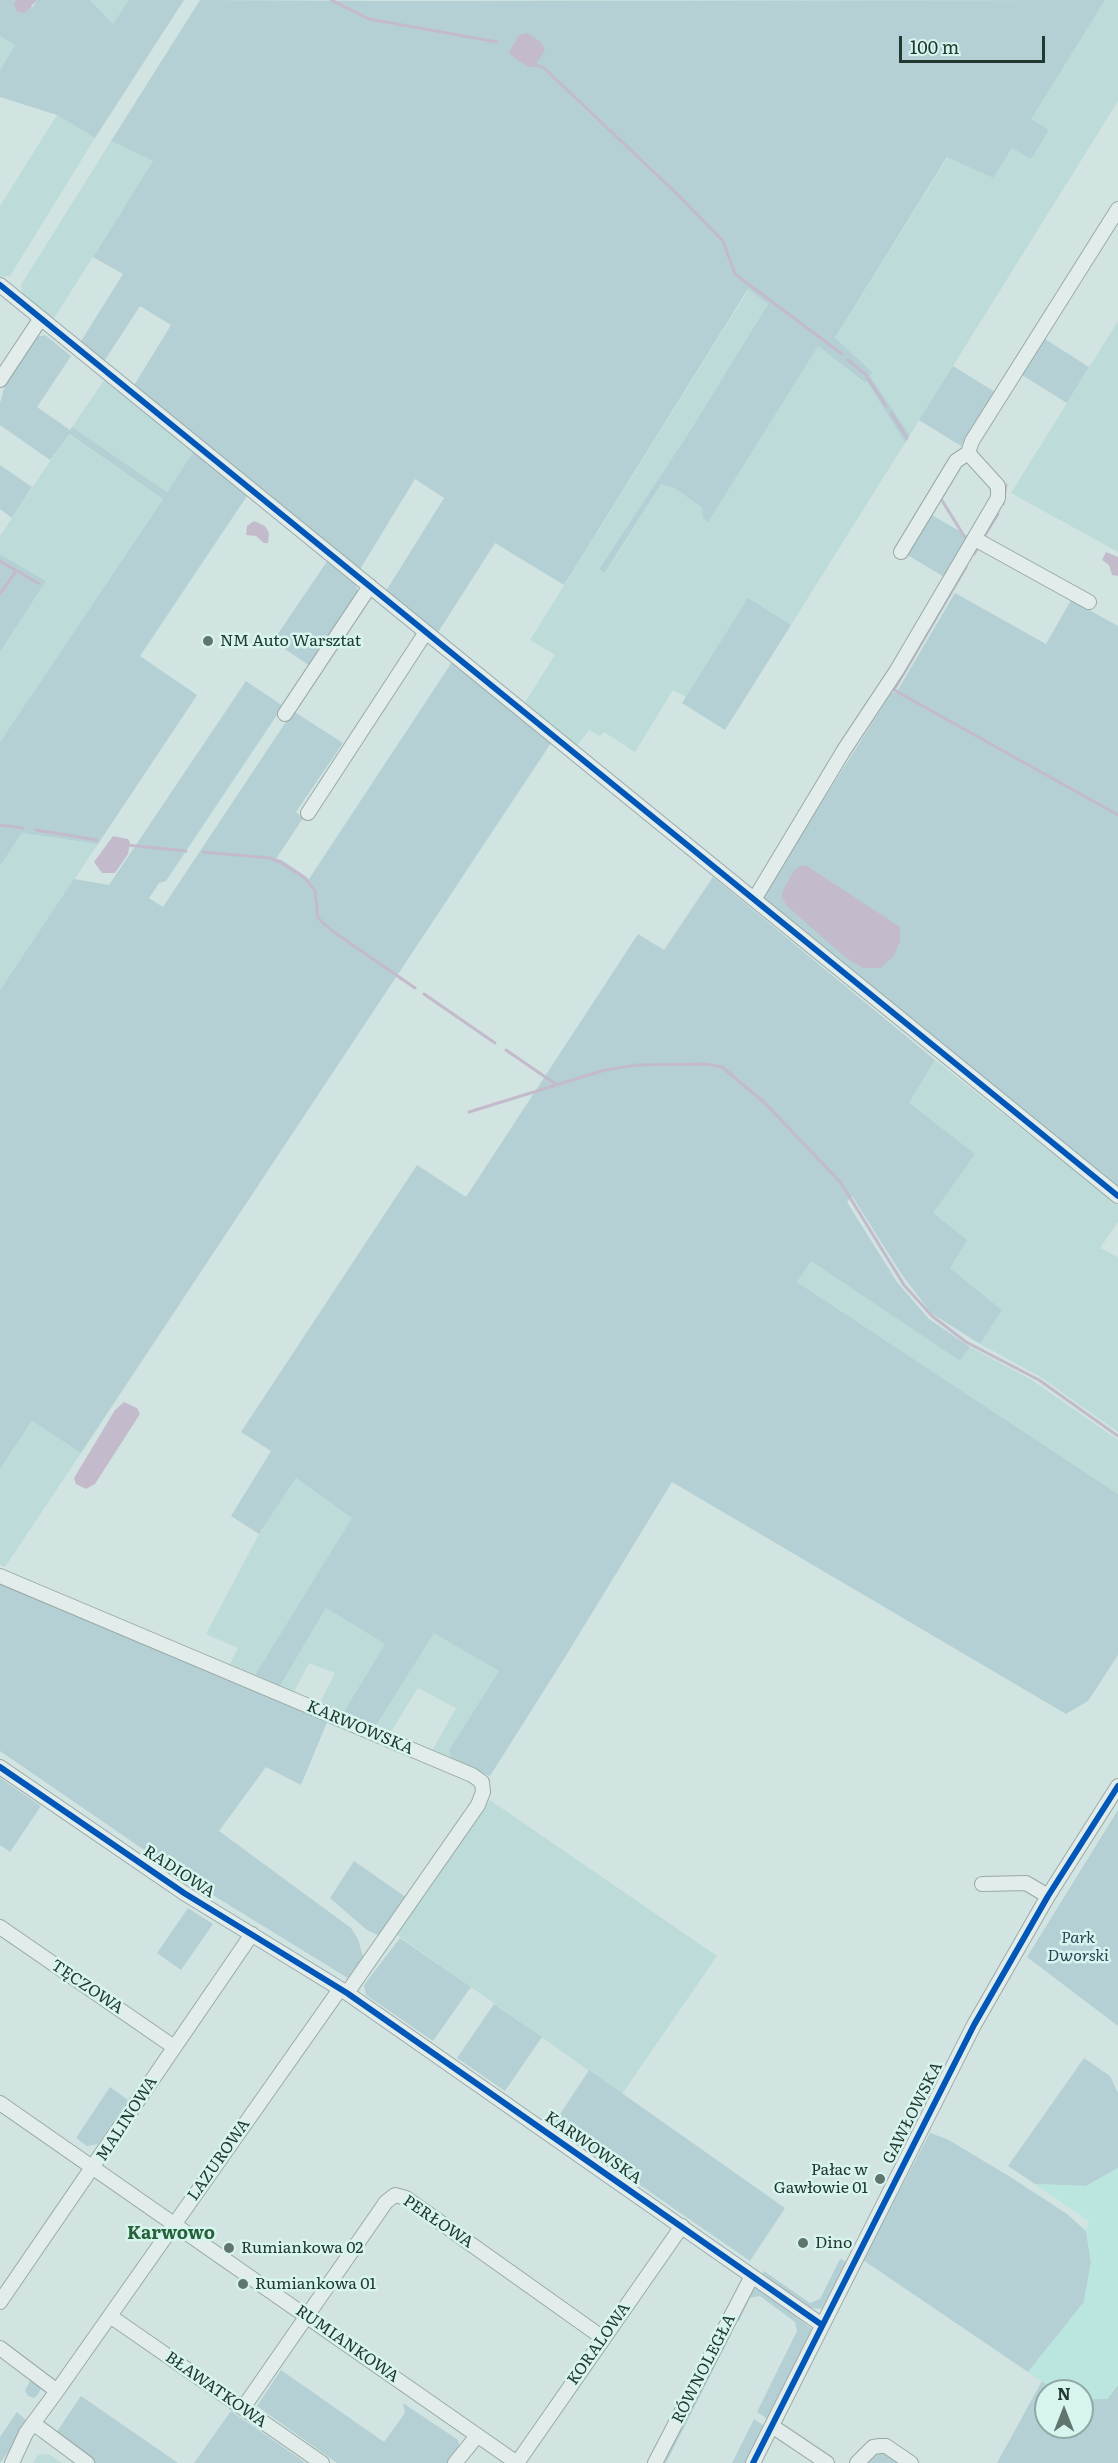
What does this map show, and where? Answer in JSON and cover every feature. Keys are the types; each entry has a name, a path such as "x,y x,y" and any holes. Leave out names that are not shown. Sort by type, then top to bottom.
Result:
{"street":[{"path":"901,552 956,461 968,453 972,441 1118,209"},
{"path":"0,285 1118,1196"},
{"path":"0,380 41,318"},
{"path":"755,898 975,539 999,492 991,476 968,453"},
{"path":"975,539 1089,602"},
{"path":"285,714 370,586"},
{"path":"308,813 426,632"},
{"name":"KARWOWSKA","path":"0,1576 472,1774 482,1782 483,1792 478,1805 344,1991 822,2325"},
{"name":"RADIOWA","path":"0,1767 184,1893 344,1991"},
{"name":"GAWŁOWSKA","path":"753,2463 974,2025 1048,1896 1118,1786"},
{"path":"982,1884 1026,1883 1048,1896"},
{"name":"TĘCZOWA","path":"0,1927 174,2047"},
{"name":"MALINOWA","path":"0,2302 95,2168 174,2047 252,1934"},
{"name":"LAZUROWA","path":"12,2463 33,2423 174,2223 344,1991"},
{"name":"RUMIANKOWA","path":"0,2103 517,2463"},
{"name":"PERŁOWA","path":"308,2316 388,2200 398,2195 603,2338"},
{"name":"KORALOWA","path":"517,2463 682,2226"},
{"name":"RÓWNOLEGŁA","path":"655,2463 752,2276"},
{"name":"BŁAWATKOWA","path":"110,2316 322,2463"},
{"path":"243,2408 308,2316"},
{"path":"0,2348 57,2391"},
{"path":"33,2423 87,2463"},
{"path":"772,2426 827,2463"},
{"path":"455,2463 477,2436"},
{"path":"857,2463 873,2447 880,2446 886,2446 911,2463"}],"shaded area":[{"path":"16,0 37,0 25,13 17,12 14,4"},
{"path":"90,0 129,0 113,25"},
{"path":"1105,0 1118,0 1118,101 910,435 870,376 835,338 948,157 993,178 1012,148 1032,159 1030,119"},
{"path":"527,33 541,42 545,50 534,67 528,67 509,52 519,35"},
{"path":"0,36 15,45 0,70"},
{"path":"57,115 95,138 10,276 0,277 0,206"},
{"path":"111,141 153,161 53,320 23,296 21,285"},
{"path":"749,289 768,304 688,434 599,569 606,573 661,484 676,489 702,508 703,518 708,521 818,345 864,383 867,380 905,443 791,625 748,599 686,697 673,690 635,752 604,732 600,736 589,730 575,749 522,707 555,655 530,640"},
{"path":"1118,321 1118,552 1011,493"},
{"path":"105,379 194,451 167,492 72,427"},
{"path":"68,434 163,499 0,742 0,652 46,581 0,554 0,536"},
{"path":"254,521 265,526 269,533 268,543 264,543 256,536 246,535 247,526"},
{"path":"1106,552 1118,557 1118,576 1112,575 1109,565 1102,560"},
{"path":"22,833 98,844 0,990 0,866"},
{"path":"113,836 128,839 130,842 128,854 115,873 102,873 94,862"},
{"path":"800,866 807,866 900,927 900,941 894,956 880,968 863,968 845,957 788,907 782,898 782,892 793,872"},
{"path":"935,1060 1118,1205 1118,1222 1100,1248 1118,1257 1118,1432 1039,1376 980,1344 1002,1310 950,1268 933,1213 909,1103"},
{"path":"810,1260 960,1361 970,1347 1032,1380 1118,1440 1118,1494 797,1282"},
{"path":"124,1402 137,1408 140,1414 95,1484 86,1489 76,1484 74,1478 115,1410"},
{"path":"32,1421 81,1453 5,1567 0,1565 0,1469"},
{"path":"296,1478 353,1518 255,1675 230,1664 238,1648 206,1634 259,1534"},
{"path":"326,1608 385,1644 343,1713 320,1703 335,1673 309,1663 294,1692 280,1686"},
{"path":"434,1632 499,1671 449,1750 452,1760 432,1751 456,1708 418,1688 390,1733 375,1727"},
{"path":"490,1800 717,1956 622,2094 396,1934"},
{"path":"49,2454 62,2463 33,2463 38,2455"}],"green space":[{"path":"0,0 16,0 14,4 33,7 37,0 90,0 113,24 129,0 184,0 95,138 57,115 0,97 0,70 15,45 0,36"},
{"path":"200,0 1105,0 1031,119 1049,130 1031,159 1012,148 993,178 947,157 835,338 872,372 870,376 910,435 905,443 867,381 865,383 818,346 708,522 703,518 702,508 676,489 661,484 605,573 599,569 688,434 768,304 748,289 564,585 495,543 437,634 386,591 444,498 415,479 359,571 133,387 171,325 140,306 103,363 78,346 123,274 93,257 153,161 111,141"},
{"path":"45,335 71,356 37,407 70,430 72,427 167,492 194,451 247,496 140,656 197,695 98,844 22,833 0,866 0,742 163,499 69,434 50,460 0,425 0,403 5,385 35,337"},
{"path":"1045,339 1089,367 1067,403 1022,375"},
{"path":"953,366 995,392 961,446 919,420"},
{"path":"0,465 32,487 12,518 0,509"},
{"path":"930,514 968,536 944,577 906,554"},
{"path":"0,554 46,581 0,652"},
{"path":"328,560 356,583 358,594 310,666 273,641"},
{"path":"955,593 1046,644 1071,600 1118,626 1118,1188 761,897 892,692 896,693"},
{"path":"748,598 791,625 725,730 682,703"},
{"path":"452,662 551,743 81,1453 32,1421 0,1469 0,990 74,879 109,885 246,681 283,706 166,881 159,883 149,898 163,907 293,711 343,743 296,812 303,818 276,859 282,860 309,879"},
{"path":"713,877 935,1060 909,1103 975,1154 933,1213 967,1240 950,1268 1002,1310 980,1344 931,1313 902,1275 852,1196 847,1202 897,1282 929,1319 970,1347 960,1361 811,1261 797,1282 1118,1494 1118,1655 1088,1701 1066,1714 672,1482 490,1776 452,1760 449,1750 499,1671 434,1633 375,1727 343,1713 385,1644 326,1608 280,1686 255,1675 352,1518 296,1478 259,1534 231,1516 271,1451 241,1432 417,1165 466,1197 638,934 664,950"},
{"path":"0,1581 328,1720 301,1785 266,1767 219,1831 351,1928 358,1939 364,1960 351,1980 185,1878 0,1751"},
{"path":"0,1778 41,1806 10,1852 0,1845"},
{"name":"Park Dworski","path":"1118,1810 1118,2026 1027,1957"},
{"path":"354,1861 407,1898 380,1936 367,1930 330,1898"},
{"path":"188,1908 213,1924 181,1970 157,1953"},
{"path":"400,1938 471,1987 433,2041 366,1995 364,1985"},
{"path":"494,2004 542,2037 505,2091 457,2058"},
{"path":"1084,2058 1110,2076 1118,2093 1118,2168 1086,2186 1035,2184 1008,2166"},
{"path":"589,2070 785,2208 750,2261 553,2125"},
{"path":"110,2087 128,2100 98,2144 87,2146 76,2138"},
{"path":"930,2133 947,2139 1012,2178 1067,2214 1086,2231 1091,2262 1084,2302 1028,2372 863,2260"},
{"path":"840,2259 847,2262 822,2309 809,2308 764,2278 764,2271 810,2303 820,2299"},
{"path":"755,2288 760,2289 812,2329 769,2420 757,2412 797,2331 795,2322 760,2296 750,2298 739,2321 736,2319"},
{"path":"729,2331 732,2333 666,2463 661,2463"},
{"path":"281,2370 384,2442 405,2413 403,2403 458,2440 460,2451 449,2463 337,2463 257,2406"},
{"path":"31,2380 41,2388 34,2398 28,2396 25,2390"},
{"path":"1118,2385 1118,2463 997,2463 1034,2396 1034,2439 1094,2439 1094,2399 1107,2399"},
{"path":"81,2396 178,2463 92,2463 54,2436"},
{"path":"231,2411 306,2463 194,2463"},
{"path":"17,2412 29,2423 0,2463 0,2437"},
{"path":"754,2419 766,2427 747,2463 732,2463"},
{"path":"882,2451 898,2463 866,2463 874,2452"}],"sand":[{"path":"1118,2168 1118,2385 1107,2399 1094,2399 1094,2379 1038,2379 1028,2372 1084,2302 1091,2262 1086,2231 1089,2221 1035,2184 1086,2186"}],"waterway":[{"path":"331,0 369,19 497,42"},
{"path":"535,64 544,68 675,192 723,241 735,274 842,354"},
{"path":"848,360 865,374 886,406"},
{"path":"891,413 907,438"},
{"path":"1003,504 1006,485"},
{"path":"941,499 966,539"},
{"path":"985,535 998,514"},
{"path":"974,554 977,549"},
{"path":"0,561 38,583"},
{"path":"966,567 894,690 1118,815"},
{"path":"0,594 16,571"},
{"path":"0,825 23,828"},
{"path":"36,830 97,840"},
{"path":"127,845 186,851"},
{"path":"203,852 270,858 304,877 315,891 318,918 331,930 415,988"},
{"path":"424,994 495,1043"},
{"path":"506,1050 557,1085"},
{"path":"469,1112 605,1070 636,1065 706,1064 722,1067 766,1104 841,1183 904,1285 932,1316 966,1342 1039,1380 1118,1436"}],"cycle path":[{"path":"0,285 1118,1196"},
{"path":"0,1767 184,1893 347,1993 822,2325"},
{"path":"753,2463 974,2025 1048,1896 1118,1786"}],"place":[{"name":"NM Auto Warsztat","path":"208,641"},
{"name":"Pałac w Gawłowie 01","path":"880,2179"},
{"name":"Dino","path":"803,2243"},
{"name":"Rumiankowa 02","path":"229,2248"},
{"name":"Rumiankowa 01","path":"243,2284"}],"district":[{"name":"Karwowo","path":"171,2234"}]}
